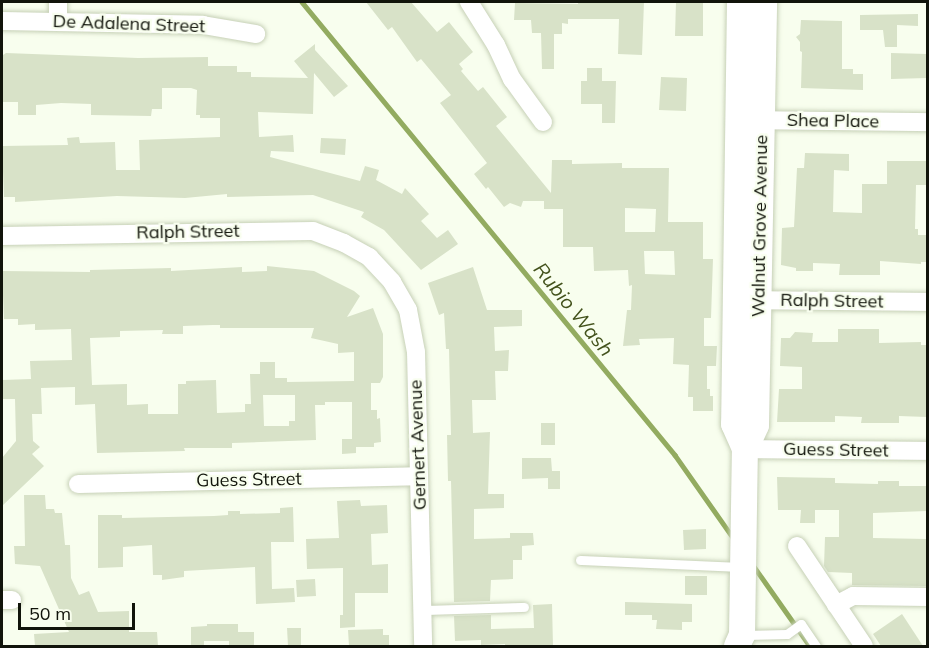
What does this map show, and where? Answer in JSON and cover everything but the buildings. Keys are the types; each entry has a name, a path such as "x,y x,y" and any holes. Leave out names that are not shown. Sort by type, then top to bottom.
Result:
{"main road":[{"name":"Walnut Grove Avenue","path":"740,2 750,120 748,300 756,425 745,448 742,571 746,643"},
{"name":"Walnut Grove Avenue","path":"750,120 764,2"}],"street":[{"path":"58,2 58,22"},
{"path":"469,2 496,45 513,79 543,122"},
{"name":"De Adalena Street","path":"2,21 203,25 256,34"},
{"name":"Shea Place","path":"750,120 927,122"},
{"name":"Ralph Street","path":"2,236 313,231 344,243 369,257"},
{"name":"Gernert Avenue","path":"369,257 392,282 408,310 416,352 423,646"},
{"name":"Ralph Street","path":"748,300 927,302"},
{"name":"Guess Street","path":"745,448 927,451"},
{"name":"Guess Street","path":"78,484 420,476"},
{"path":"797,546 864,646"},
{"path":"836,605 853,596 927,597"}],"lane":[{"path":"580,561 742,571"},
{"path":"422,610 524,607"},
{"path":"746,643 787,634 801,624 816,646"}],"waterway":[{"name":"Rubio Wash","path":"302,2 675,455 734,539"},
{"name":"Rubio Wash","path":"753,565 810,646"}]}
